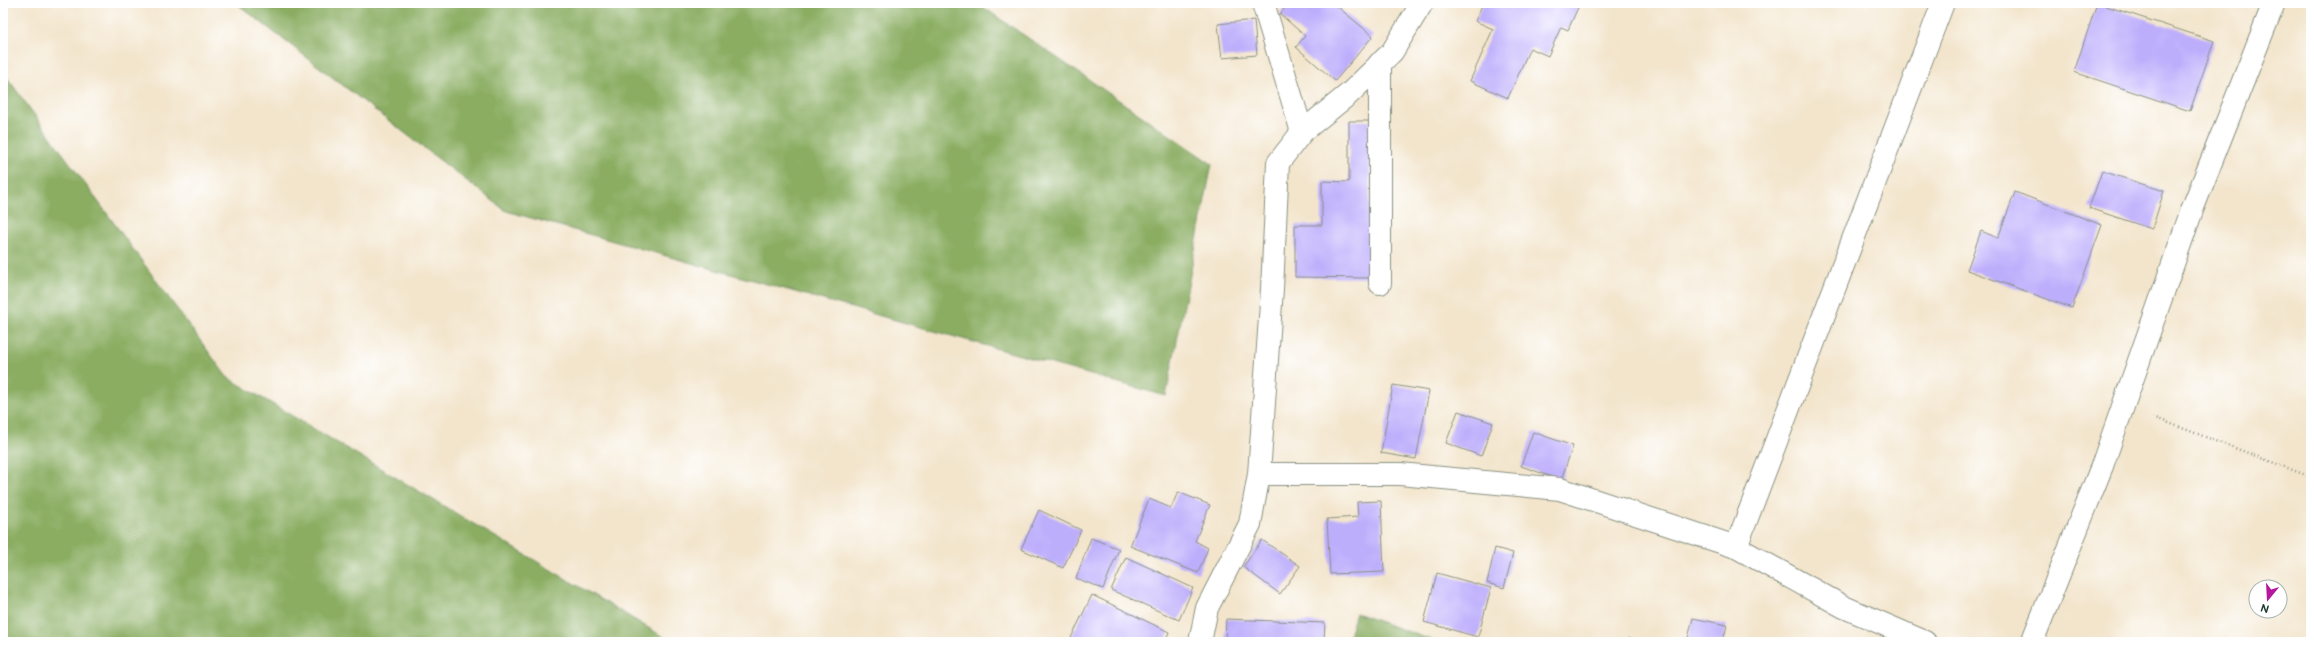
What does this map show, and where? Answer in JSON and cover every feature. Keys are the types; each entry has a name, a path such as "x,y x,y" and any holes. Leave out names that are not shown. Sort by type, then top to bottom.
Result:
{"street":[{"path":"1263,3 1302,132"},
{"path":"1200,642 1208,608 1250,524 1259,474 1272,289 1278,163 1302,132 1350,93 1392,52 1422,3"},
{"path":"1736,547 1943,3"},
{"path":"2032,642 2123,406 2192,210 2274,3"},
{"path":"1380,63 1380,283"},
{"path":"1259,474 1400,474 1560,489 1736,547 1844,607 1925,642"}],"path":[{"path":"2123,406 2311,477"}],"green space":[{"path":"236,3 977,3 1212,164 1166,396 506,211"},
{"path":"3,72 227,377 672,642 3,642"},
{"path":"1356,613 1437,642 1347,642"}],"building":[{"path":"1289,3 1333,3 1373,36 1335,81 1296,47 1305,36 1280,14"},
{"path":"1483,3 1580,3 1568,30 1561,27 1548,56 1530,48 1508,98 1470,81 1493,29 1475,21"},
{"path":"2097,3 2214,41 2190,111 2074,72"},
{"path":"1254,20 1257,55 1222,58 1218,24"},
{"path":"1349,121 1370,121 1370,278 1295,277 1295,225 1322,225 1322,181 1349,182"},
{"path":"2102,171 2164,191 2152,229 2089,208"},
{"path":"2015,192 2102,225 2072,308 1967,270 1981,231 1998,238"},
{"path":"1393,385 1429,391 1416,459 1381,453"},
{"path":"1458,411 1493,423 1481,456 1446,443"},
{"path":"1533,432 1573,446 1561,480 1521,466"},
{"path":"1178,492 1210,505 1195,541 1208,548 1198,573 1130,546 1149,499 1171,508"},
{"path":"1381,501 1384,572 1330,574 1327,519 1358,517 1357,502"},
{"path":"1039,510 1081,530 1063,568 1021,549"},
{"path":"1091,538 1119,549 1103,589 1076,578"},
{"path":"1262,540 1300,566 1280,594 1243,567"},
{"path":"1495,548 1513,553 1504,588 1487,583"},
{"path":"1126,557 1193,588 1179,620 1111,590"},
{"path":"1437,573 1491,588 1478,637 1424,622"},
{"path":"1092,595 1169,632 1165,642 1069,642"},
{"path":"1693,618 1727,625 1723,642 1687,642"},
{"path":"1226,619 1325,623 1324,642 1225,642"},
{"path":"1629,638 1641,642 1628,642"}]}
